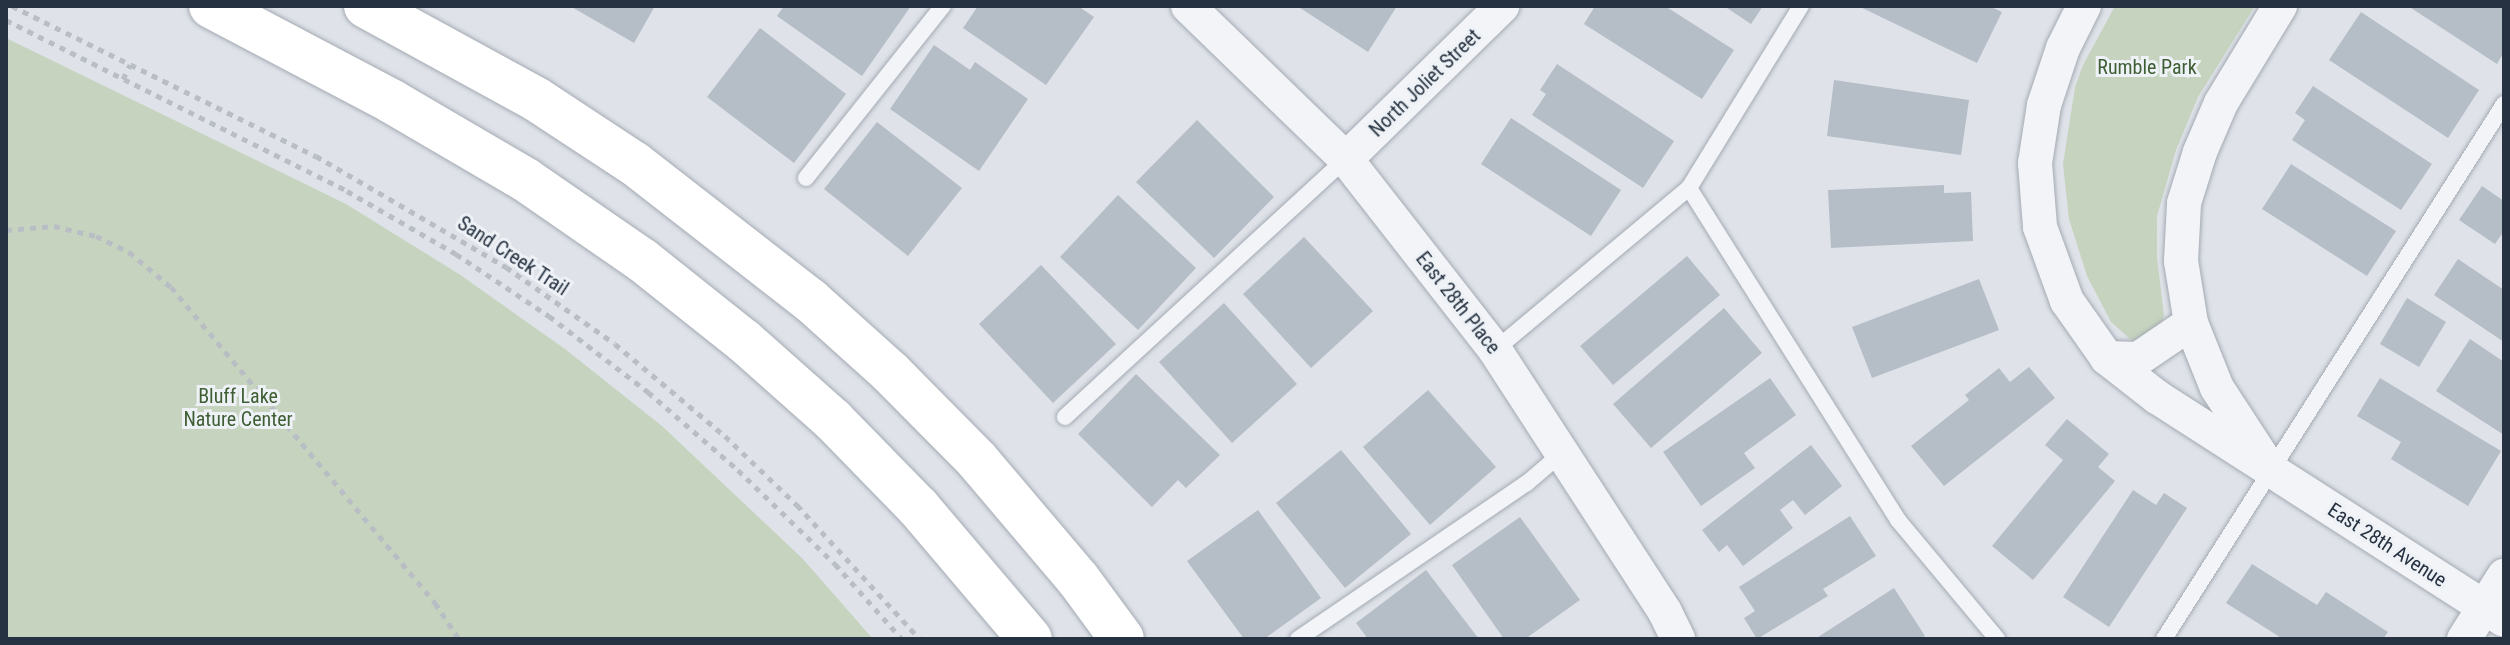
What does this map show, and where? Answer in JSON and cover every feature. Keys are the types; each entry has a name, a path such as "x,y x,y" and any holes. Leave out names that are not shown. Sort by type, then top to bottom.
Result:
{"main road":[{"path":"366,6 536,99 635,164 810,300 890,372 977,460 1078,579 1122,639"},
{"path":"218,8 391,101 512,172 642,260 744,341 833,420 918,507 1030,639"}],"street":[{"name":"East 28th Place","path":"1188,6 1346,159 1495,350 1563,452 1678,639"},
{"name":"North Joliet Street","path":"1346,159 1502,6"},
{"name":"East 28th Avenue","path":"2084,6 2063,48 2044,105 2035,163 2040,227 2067,301 2107,358 2157,397 2494,614"},
{"name":"East 28th Avenue","path":"2271,470 2217,388 2191,323 2181,261 2184,203 2200,152 2221,103 2280,6"},
{"path":"2107,358 2138,359 2191,323"},
{"path":"2464,639 2494,614 2504,576"}],"lane":[{"path":"806,178 943,6"},
{"path":"1495,350 1689,188 1801,6"},
{"path":"2164,639 2504,104"},
{"path":"1065,417 1346,159"},
{"path":"1689,188 1898,520 1997,639"},
{"path":"1298,639 1527,483 1563,452"}],"path":[{"name":"Sand Creek Trail","path":"12,6 316,156 494,260 615,344 725,436 797,505 920,639"},
{"path":"6,20 347,191 456,254 597,351 738,470 835,564 902,639"},
{"path":"123,79 130,65"},
{"path":"223,127 230,114"},
{"path":"6,230 54,226 96,236 129,252 171,287 435,603 459,639"}],"green space":[{"name":"Rumble Park","path":"2115,6 2255,6 2198,97 2176,150 2157,216 2157,257 2164,316 2161,324 2139,341 2130,339 2111,322 2087,276 2069,219 2063,164 2075,87 2083,65"},
{"name":"Bluff Lake Nature Center","path":"6,38 346,204 459,274 565,349 662,426 803,559 873,639 6,639"}],"building":[{"path":"570,6 655,6 634,43"},
{"path":"784,6 911,6 862,76 777,16"},
{"path":"978,6 1078,6 1094,17 1046,85 963,28"},
{"path":"1297,6 1397,6 1368,52"},
{"path":"1595,6 1665,6 1734,50 1702,99 1584,24"},
{"path":"1724,6 1763,6 1751,24"},
{"path":"1858,6 1989,6 2002,12 1977,63"},
{"path":"2408,6 2504,6 2504,52 2497,64"},
{"path":"2361,12 2479,90 2448,138 2329,60"},
{"path":"760,28 846,94 794,163 707,97"},
{"path":"934,45 970,70 975,62 1028,99 979,171 890,109"},
{"path":"1557,64 1674,141 1643,188 1532,115 1546,94 1540,90"},
{"path":"1834,80 1969,100 1961,155 1827,136"},
{"path":"2313,86 2432,164 2401,210 2292,140 2305,120 2295,113"},
{"path":"1511,118 1621,190 1591,236 1481,164"},
{"path":"1197,120 1274,197 1214,258 1136,182"},
{"path":"877,122 962,188 908,256 824,189"},
{"path":"2291,164 2396,231 2367,276 2262,209"},
{"path":"1944,185 1944,193 1971,192 1973,241 1831,248 1828,190"},
{"path":"2482,186 2504,201 2504,231 2495,244 2459,220"},
{"path":"1118,195 1196,268 1138,330 1060,257"},
{"path":"1304,237 1373,311 1311,368 1243,294"},
{"path":"1687,256 1720,295 1613,385 1580,346"},
{"path":"2458,259 2504,290 2504,342 2434,295"},
{"path":"1041,265 1116,344 1053,403 979,324"},
{"path":"1979,279 1999,330 1872,378 1852,327"},
{"path":"2407,298 2446,322 2419,367 2380,344"},
{"path":"1224,303 1297,384 1232,443 1159,362"},
{"path":"1724,308 1762,353 1651,448 1613,404"},
{"path":"2470,339 2504,362 2504,435 2436,391"},
{"path":"2029,367 2055,398 1944,486 1911,446 1969,400 1965,395 1999,368 2010,382"},
{"path":"1136,374 1220,455 1186,488 1178,480 1152,507 1078,434"},
{"path":"1770,378 1796,415 1744,453 1755,468 1701,506 1663,452"},
{"path":"2380,378 2501,451 2468,506 2391,459 2401,442 2357,416"},
{"path":"1428,390 1496,467 1430,525 1363,447"},
{"path":"2067,419 2109,454 2098,467 2115,481 2033,580 1992,546 2063,460 2045,445"},
{"path":"1811,445 1842,486 1805,515 1793,500 1780,510 1793,528 1743,566 1727,545 1719,552 1702,530"},
{"path":"1341,450 1411,534 1345,588 1276,503"},
{"path":"2133,490 2156,505 2164,493 2187,508 2109,627 2063,597"},
{"path":"1258,510 1321,598 1264,639 1244,639 1187,561"},
{"path":"1850,516 1876,556 1823,589 1828,596 1757,639 1744,618 1755,611 1739,587"},
{"path":"1520,517 1580,600 1525,639 1504,639 1452,565"},
{"path":"2252,564 2317,605 2326,592 2388,632 2383,639 2283,639 2226,603"},
{"path":"1426,570 1479,639 1368,639 1356,623"},
{"path":"1894,588 1925,636 1920,639 1815,639"}]}
